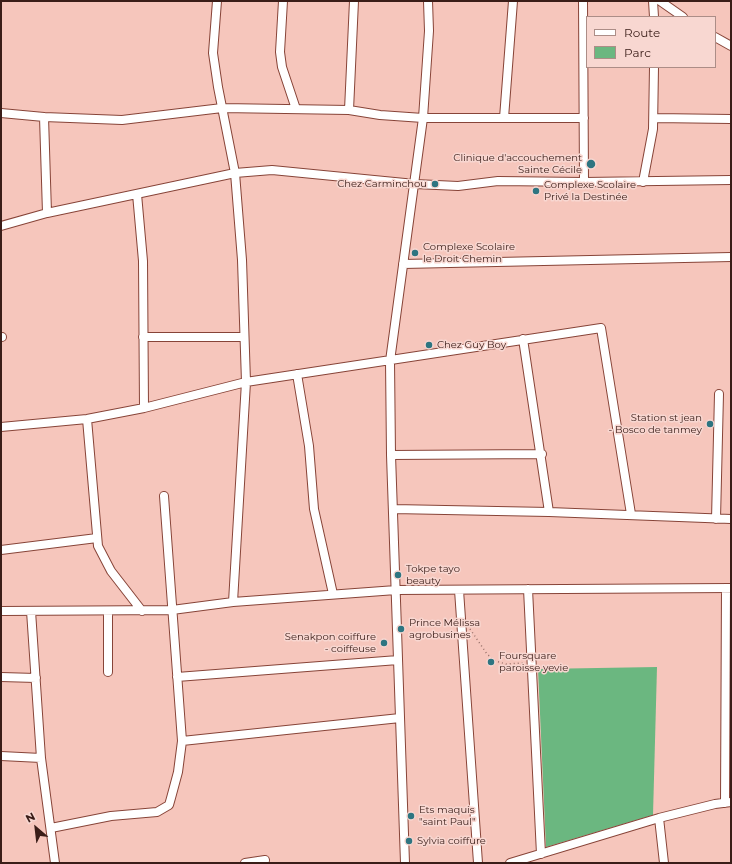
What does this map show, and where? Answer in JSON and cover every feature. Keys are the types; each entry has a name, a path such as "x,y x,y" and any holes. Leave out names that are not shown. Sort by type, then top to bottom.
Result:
{"street":[{"path":"217,1 213,54 235,172 242,260 243,336 246,382 233,602"},
{"path":"283,1 280,52 282,67 296,109"},
{"path":"349,110 354,1"},
{"path":"405,863 391,455 390,361 423,118 429,31 428,1"},
{"path":"504,118 513,1"},
{"path":"583,1 584,182"},
{"path":"653,1 654,16"},
{"path":"660,1 682,16"},
{"path":"716,38 731,46"},
{"path":"643,182 650,150 654,118 654,68"},
{"path":"1,113 44,117 122,120 222,108 349,110 380,115 423,118 584,118"},
{"path":"44,117 48,213"},
{"path":"654,118 731,119"},
{"path":"1,226 48,213 235,172 272,170 415,184 458,186 498,181 643,182 731,180"},
{"path":"137,194 142,261 144,408"},
{"path":"404,264 731,257"},
{"path":"1,427 87,419 144,408 246,382 601,328 631,514"},
{"path":"144,337 243,336"},
{"path":"523,339 550,512"},
{"path":"297,374 309,446 314,510 333,594"},
{"path":"716,519 719,394"},
{"path":"87,419 98,546 103,558 142,611"},
{"path":"391,455 542,454"},
{"path":"51,828 111,816 157,812 169,805 178,772 182,741 164,496"},
{"path":"393,509 631,514 731,519"},
{"path":"1,550 97,538"},
{"path":"1,611 108,612 172,610 233,602 396,590 728,588 728,803 659,818 510,863"},
{"path":"528,589 542,854"},
{"path":"459,590 478,863"},
{"path":"31,611 41,758 55,863"},
{"path":"108,612 108,672"},
{"path":"177,677 398,660"},
{"path":"1,677 36,678"},
{"path":"182,741 400,718"},
{"path":"1,756 41,758"},
{"path":"659,818 664,863"},
{"path":"245,863 265,860"}],"path":[{"path":"467,624 487,654 495,662 506,664 532,663"}],"green space":[{"path":"657,667 653,815 546,847 538,669"}],"place":[{"name":"Clinique d'accouchement Sainte Cécile","path":"591,164"},
{"name":"Chez Carminchou","path":"435,184"},
{"name":"Complexe Scolaire Privé la Destinée","path":"536,191"},
{"name":"Complexe Scolaire le Droit Chemin","path":"415,253"},
{"name":"Chez Guy Boy","path":"429,345"},
{"name":"Station st jean - Bosco de tanmey","path":"710,424"},
{"name":"Tokpe tayo beauty","path":"398,575"},
{"name":"Prince Mélissa agrobusines","path":"401,629"},
{"name":"Senakpon coiffure - coiffeuse","path":"384,643"},
{"name":"Foursquare paroisse yevie","path":"491,662"},
{"name":"Ets maquis \"saint Paul\"","path":"411,816"},
{"name":"Sylvia coiffure","path":"409,841"}]}
